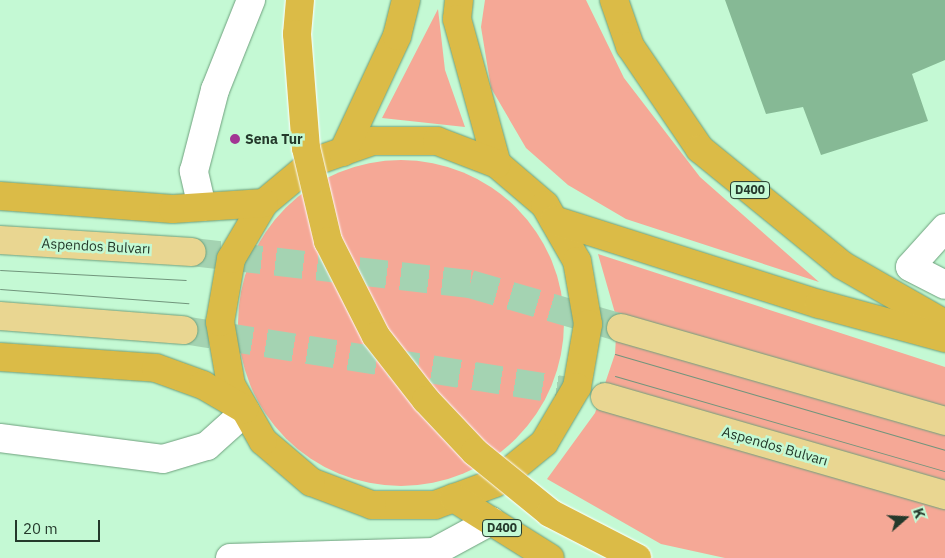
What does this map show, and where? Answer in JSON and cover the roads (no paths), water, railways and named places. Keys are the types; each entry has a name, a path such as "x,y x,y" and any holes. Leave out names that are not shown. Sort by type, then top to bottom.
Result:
{"highway":[{"path":"300,0 297,34 306,148 328,241 376,336 426,400 474,452 550,513 637,558"},
{"path":"343,152 397,36 406,0"},
{"path":"459,0 457,19 497,164"},
{"name":"D400","path":"614,0 630,46 700,149 842,265 945,324"},
{"path":"373,141 437,142 497,164 545,205 577,261 588,324 577,387 544,443 495,483 435,505 372,505 311,482 263,441 231,385 220,322 231,259 264,203 313,162 373,141"},
{"path":"0,196 202,207 264,203"},
{"path":"554,220 819,304 945,338"},
{"path":"0,357 156,368 203,385 246,411"},
{"name":"D400","path":"454,498 550,558"}],"main road":[{"name":"Aspendos Bulvarı","path":"0,240 192,252"},
{"path":"0,316 183,330"},
{"path":"622,328 945,421"},
{"name":"Aspendos Bulvarı","path":"605,397 945,495"}],"street":[{"path":"202,207 194,171 215,90 251,0"},
{"path":"945,228 910,267 945,285"},
{"path":"0,438 163,459 207,446 246,411"},
{"path":"230,558 434,552 491,521"}],"tunnel":[{"path":"192,252 470,284 621,328"},
{"path":"183,330 605,397"}],"tram line":[{"path":"0,270 186,280"},
{"path":"0,289 188,303"},
{"path":"615,354 945,450"},
{"path":"615,376 945,471"}],"place":[{"name":"Sena Tur","path":"235,139"}]}
